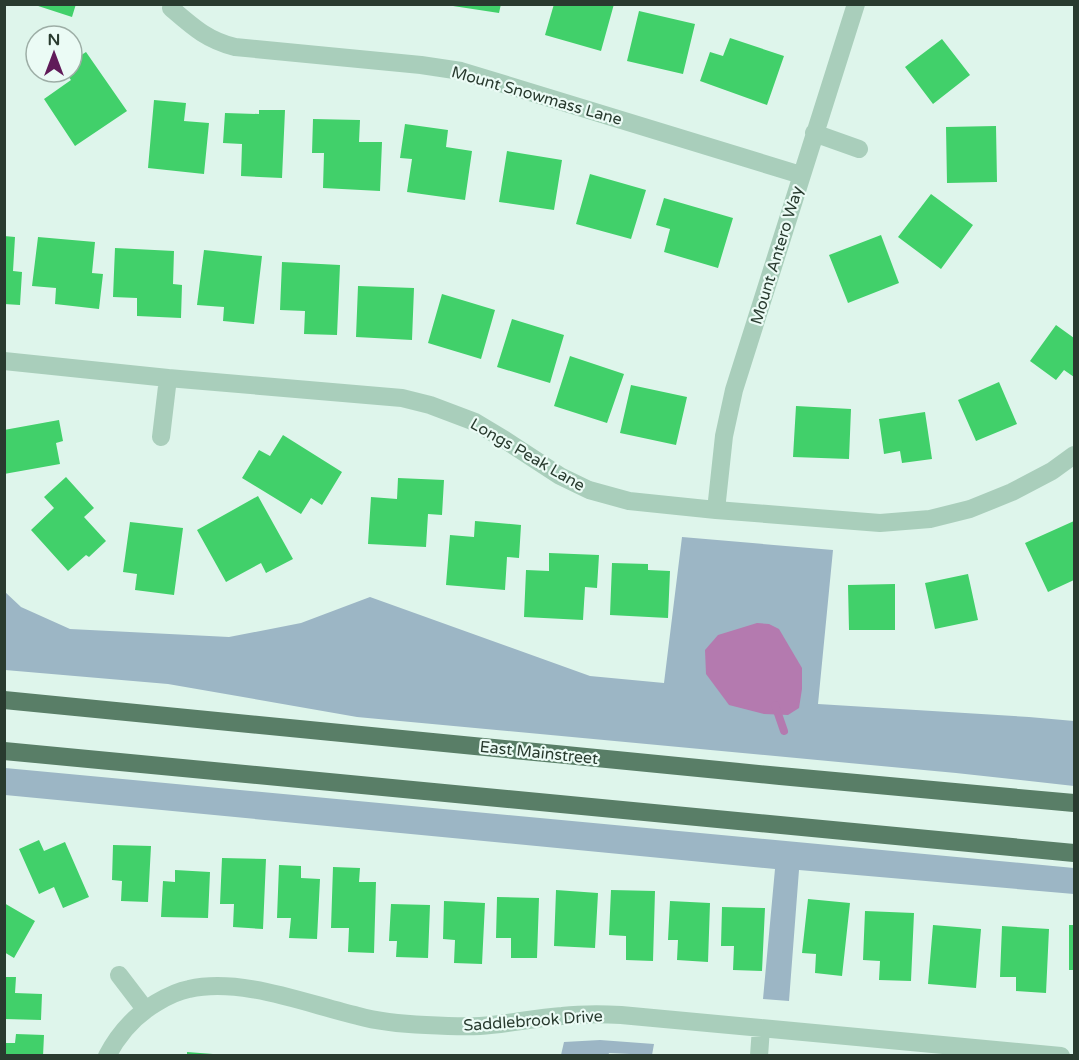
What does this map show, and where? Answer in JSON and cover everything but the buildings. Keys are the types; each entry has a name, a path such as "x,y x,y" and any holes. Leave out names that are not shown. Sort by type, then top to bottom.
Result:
{"main road":[{"name":"East Mainstreet","path":"4,700 1074,803"},
{"path":"4,751 1074,852"}],"street":[{"name":"Mount Antero Way","path":"716,510 724,436 734,390 856,4"},
{"name":"Mount Snowmass Lane","path":"171,8 208,38 228,45 254,50 421,65 461,71 801,175"},
{"path":"814,134 859,149"},
{"name":"Longs Peak Lane","path":"4,361 168,378 385,396 430,405 475,422 560,476 590,490 629,501 716,510 880,523 930,519 970,509 1012,492 1052,471 1074,455"},
{"path":"161,437 168,378"},
{"path":"119,975 145,1009"},
{"name":"Saddlebrook Drive","path":"107,1056 115,1040 145,1009 166,997 188,989 222,986 260,991 361,1017 422,1025 480,1026 561,1016 621,1015 1061,1056"},
{"path":"759,1056 761,1028"}],"shaded area":[{"path":"682,537 833,550 818,704 1074,721 1074,786 357,717 168,684 5,670 4,591 21,607 70,629 229,637 301,623 370,597 590,676 664,683"},
{"path":"757,623 769,624 779,629 802,668 799,708 788,715 764,714 729,705 706,674 705,650 718,635"},
{"path":"5,768 1074,868 1074,894 799,870 789,1001 763,999 775,869 5,795"},
{"path":"600,1040 654,1044 652,1055 609,1053 608,1056 561,1055 564,1042"}],"waterway":[{"path":"775,705 784,731"}]}
